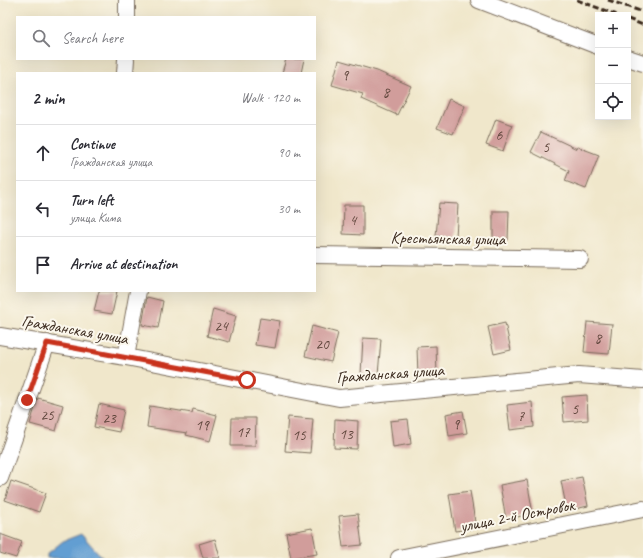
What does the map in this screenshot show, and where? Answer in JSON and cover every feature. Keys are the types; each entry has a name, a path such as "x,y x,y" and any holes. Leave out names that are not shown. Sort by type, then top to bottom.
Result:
{"street":[{"path":"126,16 127,0"},
{"path":"479,0 595,45"},
{"path":"631,59 643,63"},
{"path":"125,72 126,60"},
{"name":"Крестьянская улица","path":"316,255 580,259"},
{"path":"126,357 138,292"},
{"name":"Гражданская улица","path":"0,336 126,357 339,398 579,375 643,380"},
{"path":"0,478 47,343"},
{"name":"улица 2-й Островок","path":"399,558 643,509"}],"water":[{"path":"81,534 103,558 47,558 47,554 63,541"}],"building":[{"path":"286,60 304,60 301,72 282,72"},
{"path":"339,60 377,71 411,86 397,115 361,99 363,94 332,85"},
{"path":"449,99 465,106 453,134 437,128"},
{"path":"496,119 512,125 503,151 486,145"},
{"path":"541,132 577,149 578,147 599,155 586,189 565,181 569,171 531,152"},
{"path":"439,203 458,204 456,237 436,236"},
{"path":"344,205 363,205 363,235 343,234"},
{"path":"493,211 509,211 508,240 493,240"},
{"path":"99,292 117,292 112,314 94,311"},
{"path":"147,297 163,301 158,328 142,325"},
{"path":"213,309 236,316 229,342 207,336"},
{"path":"260,318 280,321 275,348 255,345"},
{"path":"587,322 612,324 609,354 584,352"},
{"path":"505,323 511,350 494,354 488,327"},
{"path":"312,326 338,333 331,362 305,356"},
{"path":"363,338 381,339 378,375 361,374"},
{"path":"436,346 437,375 418,376 417,347"},
{"path":"587,395 588,420 564,422 562,397"},
{"path":"38,398 63,405 56,431 30,424"},
{"path":"532,402 534,427 510,430 507,405"},
{"path":"99,404 124,410 119,432 94,427"},
{"path":"150,406 192,413 193,409 217,415 210,441 186,435 187,433 147,427"},
{"path":"463,411 467,433 449,436 446,414"},
{"path":"288,417 313,419 310,453 285,451"},
{"path":"232,418 256,418 255,446 231,446"},
{"path":"335,419 358,421 357,449 334,448"},
{"path":"408,419 411,444 393,447 390,421"},
{"path":"582,477 588,506 567,511 561,481"},
{"path":"527,480 533,514 506,519 500,485"},
{"path":"11,481 46,493 39,512 5,500"},
{"path":"470,491 476,528 455,531 449,494"},
{"path":"358,514 362,545 343,547 339,516"},
{"path":"312,528 317,554 291,558 286,533"},
{"path":"0,534 22,542 16,558 0,553"},
{"path":"215,539 220,558 203,558 199,544"}],"railway":[{"path":"577,0 609,12"},
{"path":"608,0 643,12"},
{"path":"631,20 643,25"}],"route":[{"path":"27,400 47,343 247,380"}]}
